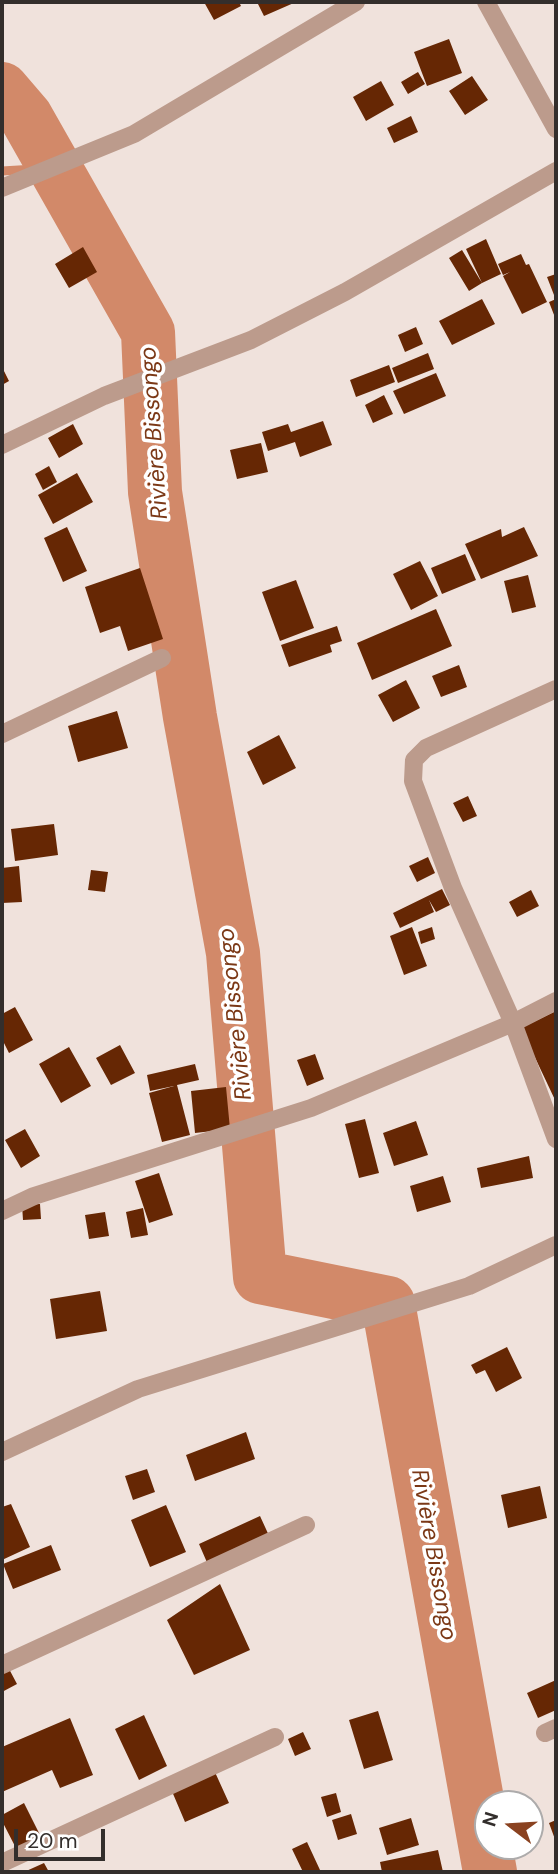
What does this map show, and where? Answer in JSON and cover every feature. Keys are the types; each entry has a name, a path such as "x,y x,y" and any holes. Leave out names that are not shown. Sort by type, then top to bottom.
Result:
{"street":[{"path":"2,188 134,134 355,2"},
{"path":"486,2 556,129"},
{"path":"2,445 104,396 251,340 345,292 556,171"},
{"path":"2,734 162,658"},
{"path":"556,688 426,748 414,760 413,781 439,854 513,1023 556,1139"},
{"path":"2,1211 47,1192 311,1108 513,1023 556,1001"},
{"path":"2,1452 138,1389 469,1286 556,1245"},
{"path":"2,1665 306,1525"},
{"path":"2,1863 275,1737"}],"building":[{"path":"204,2 239,2 241,6 214,20"},
{"path":"257,2 296,2 264,16"},
{"path":"449,39 462,73 427,86 414,52"},
{"path":"418,72 425,84 408,94 401,82"},
{"path":"472,76 488,100 465,115 449,91"},
{"path":"381,81 394,105 366,121 353,97"},
{"path":"411,116 418,132 394,143 387,128"},
{"path":"486,239 501,274 482,283 466,249"},
{"path":"83,247 97,272 69,288 55,264"},
{"path":"462,250 482,283 469,291 449,258"},
{"path":"521,254 526,265 529,264 547,302 522,314 503,276 510,272 503,275 498,264"},
{"path":"556,274 556,294 554,295 547,277"},
{"path":"482,299 495,324 452,345 439,321"},
{"path":"556,299 556,320 549,302"},
{"path":"416,327 423,344 405,352 398,335"},
{"path":"428,353 434,369 398,383 392,368"},
{"path":"389,365 395,382 356,397 350,380"},
{"path":"2,367 9,381 2,385"},
{"path":"436,373 446,396 404,414 393,391"},
{"path":"384,395 393,414 373,423 365,405"},
{"path":"323,421 332,445 300,457 295,442 268,451 262,432 288,424 291,432"},
{"path":"73,424 83,444 59,458 48,438"},
{"path":"261,443 268,472 237,479 230,450"},
{"path":"49,466 57,482 43,490 35,474"},
{"path":"77,473 93,502 53,524 38,495"},
{"path":"67,527 87,571 63,582 44,538"},
{"path":"524,527 538,556 481,579 465,544 501,529 502,537"},
{"path":"465,554 476,580 442,594 431,568"},
{"path":"420,561 438,596 411,610 393,574"},
{"path":"140,568 163,639 128,651 120,626 100,633 85,587"},
{"path":"528,575 536,607 512,613 504,581"},
{"path":"296,580 314,628 280,641 262,592"},
{"path":"436,609 452,646 372,680 357,643"},
{"path":"337,626 342,641 330,645 332,652 289,667 281,645"},
{"path":"459,665 467,687 441,697 432,676"},
{"path":"406,680 420,708 393,722 378,695"},
{"path":"117,711 128,748 78,762 68,726"},
{"path":"279,735 296,768 263,785 247,752"},
{"path":"468,796 477,816 463,822 453,803"},
{"path":"54,824 58,855 15,861 11,829"},
{"path":"428,857 435,873 417,882 409,866"},
{"path":"19,866 22,902 2,903 2,868"},
{"path":"91,870 108,872 105,892 88,890"},
{"path":"442,889 450,905 436,912 429,900 434,912 400,928 393,913"},
{"path":"531,890 539,906 517,917 509,902"},
{"path":"412,927 427,966 404,975 390,936"},
{"path":"432,927 435,939 421,944 418,932"},
{"path":"15,1007 33,1040 9,1053 2,1039 2,1014"},
{"path":"556,1011 556,1102 521,1028"},
{"path":"120,1045 135,1073 111,1085 96,1058"},
{"path":"69,1047 91,1086 61,1103 39,1064"},
{"path":"315,1054 324,1079 307,1086 297,1060"},
{"path":"195,1064 199,1080 177,1085 190,1135 162,1142 149,1093 174,1086 150,1091 147,1075"},
{"path":"226,1087 230,1129 195,1133 191,1091"},
{"path":"365,1119 379,1173 359,1178 345,1124"},
{"path":"416,1121 428,1155 394,1166 383,1133"},
{"path":"25,1129 40,1156 21,1168 5,1140"},
{"path":"529,1156 533,1178 481,1188 477,1168"},
{"path":"159,1173 173,1215 149,1223 135,1181"},
{"path":"443,1176 451,1202 417,1212 410,1186"},
{"path":"40,1204 41,1219 23,1220 22,1205"},
{"path":"143,1208 148,1235 131,1238 126,1212"},
{"path":"105,1212 109,1236 89,1239 85,1215"},
{"path":"100,1291 107,1331 56,1339 50,1299"},
{"path":"507,1347 522,1378 496,1392 485,1370 476,1374 471,1365"},
{"path":"246,1432 255,1459 195,1481 186,1455"},
{"path":"147,1469 155,1492 133,1500 125,1476"},
{"path":"540,1486 547,1518 508,1528 501,1495"},
{"path":"11,1504 30,1547 2,1560 2,1507"},
{"path":"166,1505 186,1552 150,1567 131,1520"},
{"path":"260,1516 271,1540 209,1567 199,1544"},
{"path":"51,1545 61,1570 13,1589 3,1564"},
{"path":"220,1584 250,1650 194,1675 167,1620"},
{"path":"8,1667 17,1684 2,1692 2,1670"},
{"path":"556,1680 556,1710 538,1718 527,1693"},
{"path":"378,1711 393,1760 364,1769 349,1720"},
{"path":"144,1715 167,1766 139,1780 115,1729"},
{"path":"70,1718 93,1775 60,1788 52,1770 2,1792 2,1747"},
{"path":"303,1732 311,1749 295,1756 288,1739"},
{"path":"214,1770 229,1803 185,1822 171,1789"},
{"path":"336,1793 341,1812 327,1817 321,1797"},
{"path":"24,1803 42,1839 18,1852 2,1821 2,1815"},
{"path":"351,1814 357,1834 338,1840 332,1820"},
{"path":"411,1818 419,1845 387,1855 379,1828"},
{"path":"556,1820 556,1842 549,1823"},
{"path":"307,1842 320,1870 316,1872 303,1872 292,1849"},
{"path":"438,1850 443,1872 382,1872 380,1862"},
{"path":"44,1863 49,1872 24,1872"}],"waterway":[{"name":"Rivière Bissongo","path":"2,89 26,117 148,332 155,492 190,717 233,953 260,1277 388,1303 490,1872"},
{"path":"2,171 35,169"}]}
